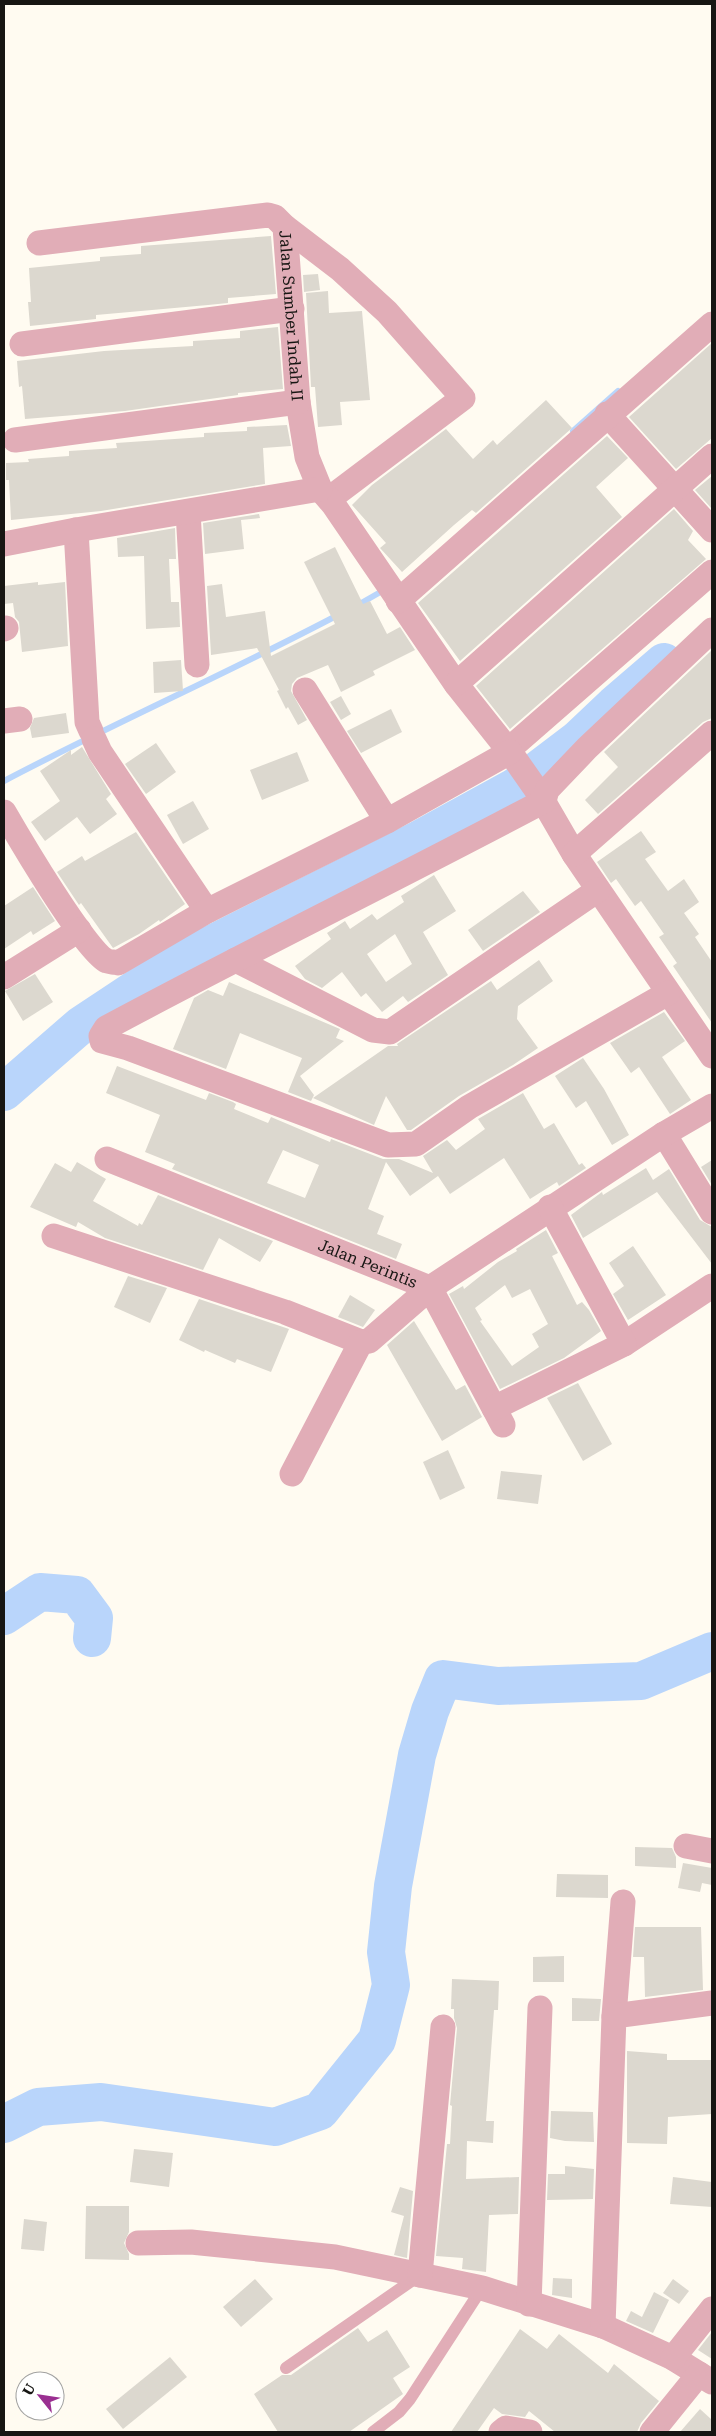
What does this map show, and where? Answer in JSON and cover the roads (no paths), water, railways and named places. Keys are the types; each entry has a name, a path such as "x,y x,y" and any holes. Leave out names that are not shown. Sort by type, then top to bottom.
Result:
{"street":[{"name":"Jalan Sumber Indah II","path":"39,243 268,215 275,217 285,227 298,402 307,457 325,494 456,684 510,752 541,797 574,854 712,1056"},
{"path":"4,544 188,512 325,494 463,398 387,312 340,269 285,227"},
{"path":"22,344 292,309"},
{"path":"398,600 607,414 712,324"},
{"path":"15,440 298,402"},
{"path":"607,414 712,530"},
{"path":"456,684 712,456"},
{"path":"188,512 197,665"},
{"path":"76,530 87,722 100,752 207,911"},
{"path":"4,812 10,839 99,955 107,961 118,963 207,911 387,821 510,752 712,572"},
{"path":"668,992 469,1107 416,1144 388,1146 128,1048 102,1041 101,1036 106,1028 410,872 541,797 587,748 712,630"},
{"path":"305,690 387,821"},
{"path":"574,854 712,733"},
{"path":"236,960 373,1030 390,1032 598,890"},
{"path":"4,977 79,930"},
{"name":"Jalan Perintis","path":"107,1160 430,1288 550,1207 664,1134 712,1106"},
{"path":"664,1134 712,1212"},
{"path":"550,1207 624,1344"},
{"path":"54,1236 285,1312 361,1342 368,1341 430,1288 499,1416 624,1344 712,1286"},
{"path":"292,1474 361,1342"},
{"path":"686,1846 712,1851"},
{"path":"603,2326 614,2016 623,1902"},
{"path":"614,2016 712,2004"},
{"path":"529,2304 540,2008"},
{"path":"420,2275 443,2026"},
{"path":"138,2243 191,2242 335,2257 482,2288 603,2326 673,2358 705,2378 652,2432"},
{"path":"673,2358 712,2309"},
{"path":"501,2432 506,2428 515,2428 530,2432"}],"lane":[{"path":"286,2368 420,2275"},
{"path":"373,2432 399,2412 410,2399 482,2288"}],"waterway":[{"path":"573,431 618,391"},
{"path":"356,606 384,590"},
{"path":"4,781 338,615"},
{"path":"4,1092 81,1025 176,962 420,839 515,787 577,740 664,662"},
{"path":"4,1616 40,1592 77,1595 94,1618 92,1638"},
{"path":"4,2124 38,2107 101,2102 275,2127 320,2111 377,2040 391,1985 386,1952 393,1886 417,1755 430,1711 443,1679 498,1686 641,1681 712,1651"}]}
